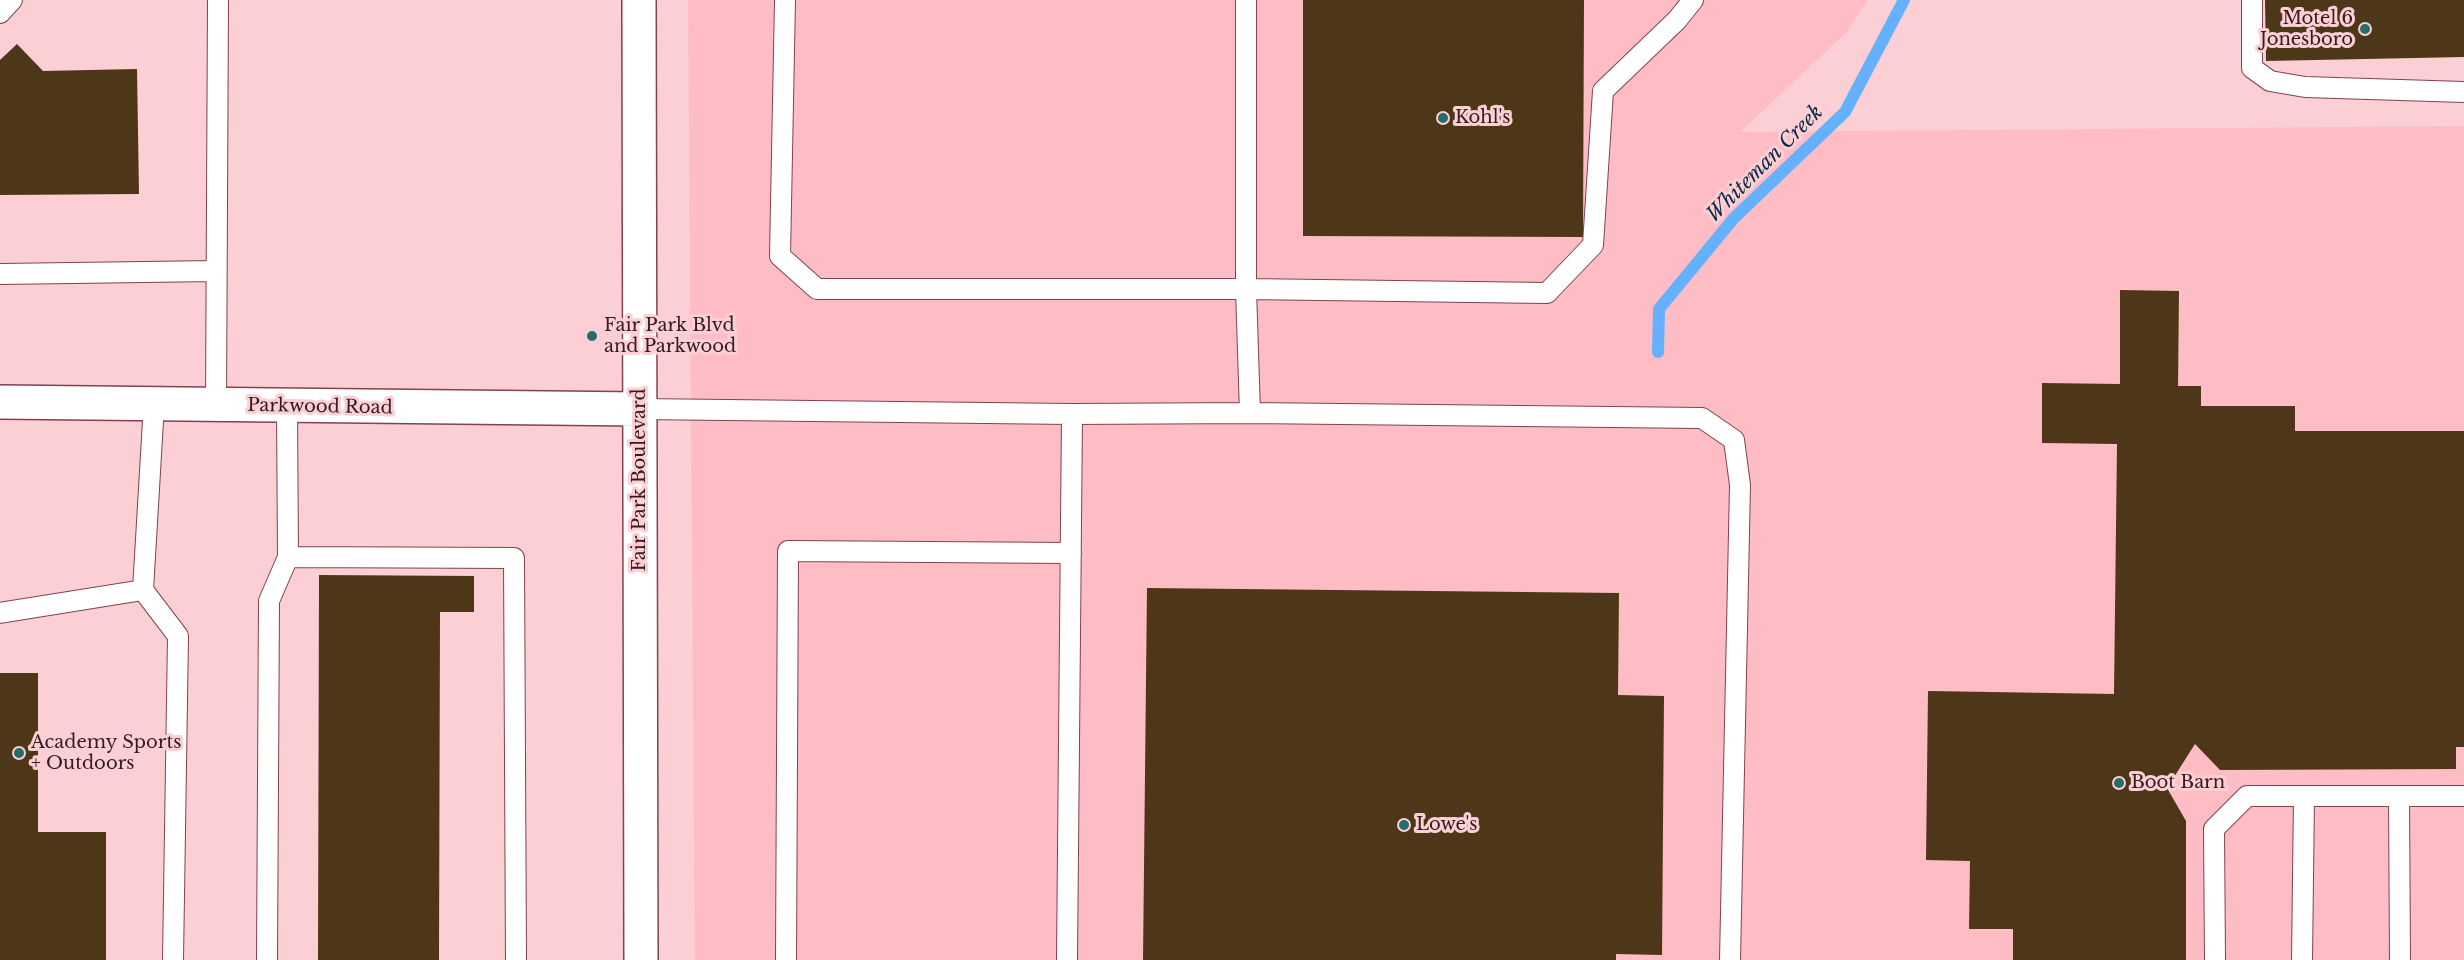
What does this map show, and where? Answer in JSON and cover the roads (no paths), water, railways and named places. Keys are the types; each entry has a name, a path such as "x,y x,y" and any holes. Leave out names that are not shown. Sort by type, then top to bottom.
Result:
{"street":[{"name":"Fair Park Boulevard","path":"639,0 641,960"},
{"name":"Parkwood Road","path":"0,402 287,407 640,409"}],"lane":[{"path":"0,13 12,0"},
{"path":"216,405 218,0"},
{"path":"785,0 780,256 817,289 1246,289 1547,293 1593,245 1602,91 1677,20 1693,0"},
{"path":"1246,0 1246,289 1250,413"},
{"path":"2252,0 2252,68 2270,81 2305,87 2464,92"},
{"path":"0,274 216,271"},
{"path":"154,404 143,590 178,636 173,960"},
{"path":"267,960 269,601 288,557 287,407"},
{"path":"640,409 1702,418 1734,440 1740,485 1730,960"},
{"path":"1067,960 1072,414"},
{"path":"786,960 788,551 1071,553"},
{"path":"288,557 514,558 516,960"},
{"path":"0,613 143,590"},
{"path":"2215,960 2214,829 2247,796 2464,796"},
{"path":"2302,960 2304,796"},
{"path":"2399,796 2400,960"}],"waterway":[{"name":"Whiteman Creek","path":"1658,352 1659,309 1734,218 1845,112 1904,0"}],"place":[{"name":"Motel 6 Jonesboro","path":"2365,29"},
{"name":"Kohl's","path":"1443,118"},
{"name":"Fair Park Blvd and Parkwood","path":"592,336"},
{"name":"Academy Sports + Outdoors","path":"19,753"},
{"name":"Boot Barn","path":"2119,783"},
{"name":"Lowe's","path":"1404,825"}]}
